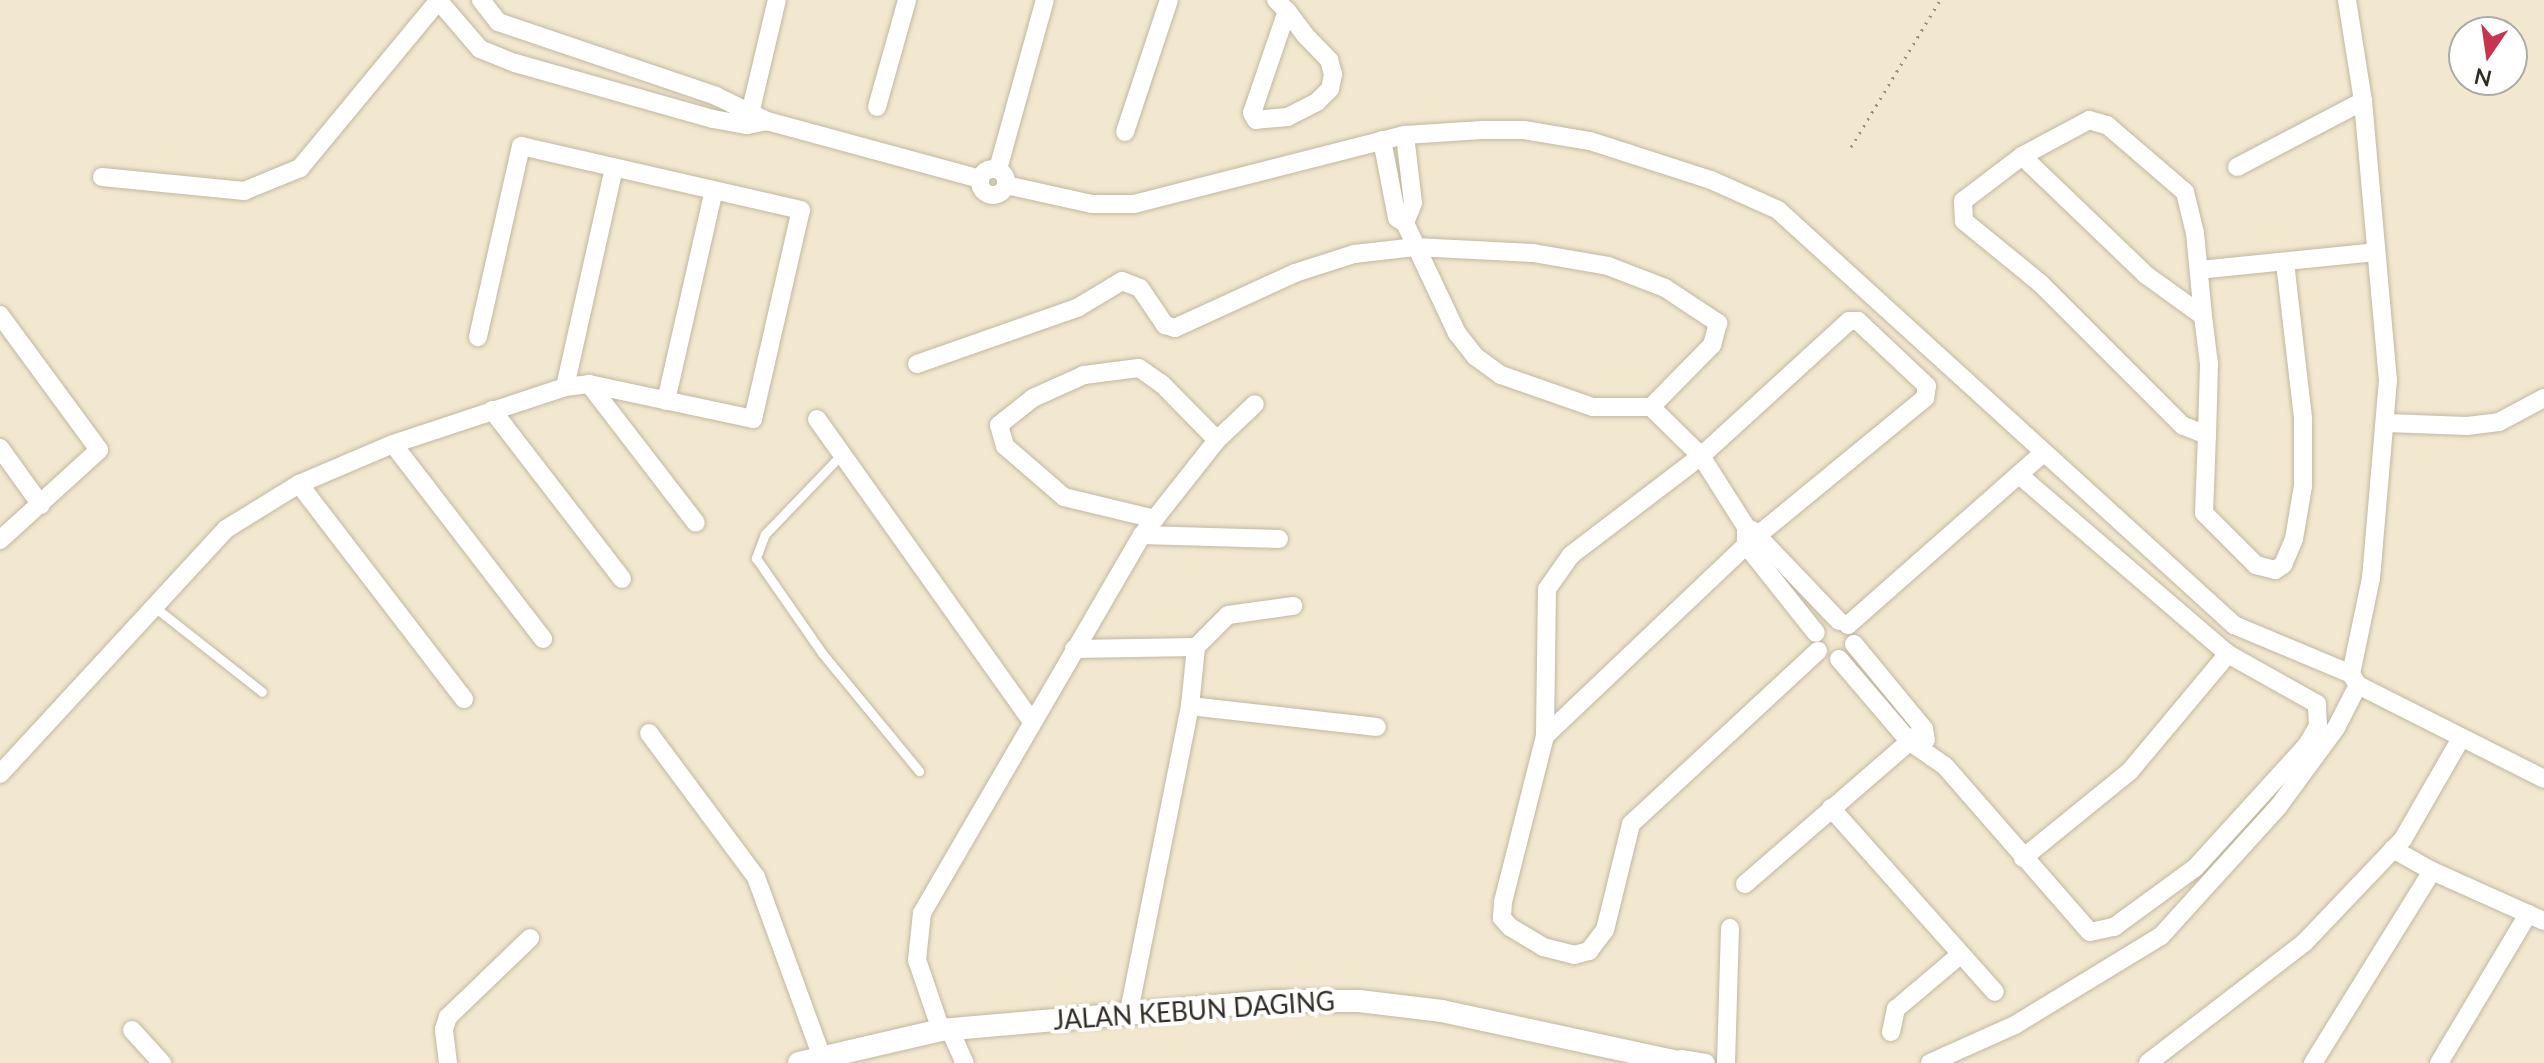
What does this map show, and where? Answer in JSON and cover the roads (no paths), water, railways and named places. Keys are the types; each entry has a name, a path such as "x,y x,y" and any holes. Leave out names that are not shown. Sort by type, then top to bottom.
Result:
{"street":[{"path":"102,177 244,191 300,168 439,0 480,49 515,63 767,121 980,179 985,171 1092,204 1134,204 1405,135 1524,130 1590,141 1711,180 1778,210 2042,454 2234,625 2354,680 2544,779"},
{"path":"481,0 498,22 749,117"},
{"path":"749,117 777,0"},
{"path":"877,107 907,0"},
{"path":"1002,177 1045,0"},
{"path":"1125,132 1169,0"},
{"path":"1930,1063 2015,1025 2161,936 2278,807 2336,728 2354,680 2371,578 2387,423 2363,101 2347,0"},
{"path":"1281,6 1329,60 1330,89 1288,117 1256,120 1252,113 1281,6"},
{"path":"480,49 498,22"},
{"path":"2237,167 2363,101"},
{"path":"2207,435 2183,426 2040,283 1964,221 1963,201 2022,156 2089,120 2107,125 2185,192 2199,270 2209,364 2207,435 2204,513 2256,565 2275,570 2283,565 2294,539 2303,486 2303,418 2285,262"},
{"path":"1405,135 1413,203 1405,223"},
{"path":"1382,140 1394,208 1405,223 1457,333 1501,375 1593,407 1651,407 1701,456 1817,642 1839,659 1916,735 2023,858 2095,933 2147,907 2195,868 2307,745 2320,715 2317,704 2228,654 2019,475"},
{"path":"0,774 152,605 226,529 299,484 393,444 565,387 589,384 753,419 801,210 521,146 478,337"},
{"path":"2022,156 2146,275 2203,316"},
{"path":"565,387 614,168"},
{"path":"666,401 714,190"},
{"path":"917,364 1077,308 1122,281 1140,288 1165,325 1175,328 1295,273 1354,254 1415,247 1533,253 1608,266 1665,288 1703,310 1718,323 1712,345 1651,407"},
{"path":"2199,270 2376,252"},
{"path":"0,315 98,444 95,459 0,540"},
{"path":"1545,736 1751,535 1925,398 1927,386 1858,321 1849,321 1701,456 1571,555 1547,589 1545,736 1502,918 1543,947 1574,955 1589,951 1605,930 1627,835 1638,816 1817,642 1823,623 1844,623 2042,454"},
{"path":"1155,519 1064,497 1005,446 999,425 1033,398 1084,375 1139,368 1162,384 1217,440"},
{"path":"589,384 696,523"},
{"path":"2387,423 2467,426 2499,422 2544,398"},
{"path":"965,1063 946,1030 917,960 922,913 1142,535 1217,440 1255,404"},
{"path":"492,410 622,579"},
{"path":"817,419 1032,722"},
{"path":"393,444 543,639"},
{"path":"0,448 41,505"},
{"path":"299,484 464,699"},
{"path":"1142,535 1279,539"},
{"path":"1751,535 1844,623 1854,644 1916,735"},
{"path":"1129,1010 1190,706 1196,647 1228,615 1293,606"},
{"path":"1839,659 1854,644"},
{"path":"1074,649 1196,647"},
{"path":"2023,858 2130,771 2228,654"},
{"path":"1190,706 1377,727"},
{"path":"649,733 756,877 821,1055"},
{"path":"1745,884 1916,735"},
{"path":"2148,1063 2304,943 2393,849 2461,738"},
{"path":"1831,808 1995,992"},
{"path":"2393,849 2432,871 2536,918 2439,1063"},
{"path":"2313,1063 2432,871"},
{"path":"1726,1063 1730,928"},
{"path":"448,1063 445,1022 530,938"},
{"path":"1891,1032 1896,1009 1961,954"},
{"name":"JALAN KEBUN DAGING","path":"799,1063 821,1055 946,1030 1129,1010 1359,1001 1442,1011 1682,1061"},
{"path":"132,1030 162,1063"},
{"path":"1682,1061 1706,1063"}],"lane":[{"path":"841,455 765,534 756,558 822,653 919,771"},
{"path":"152,605 262,692"}]}
